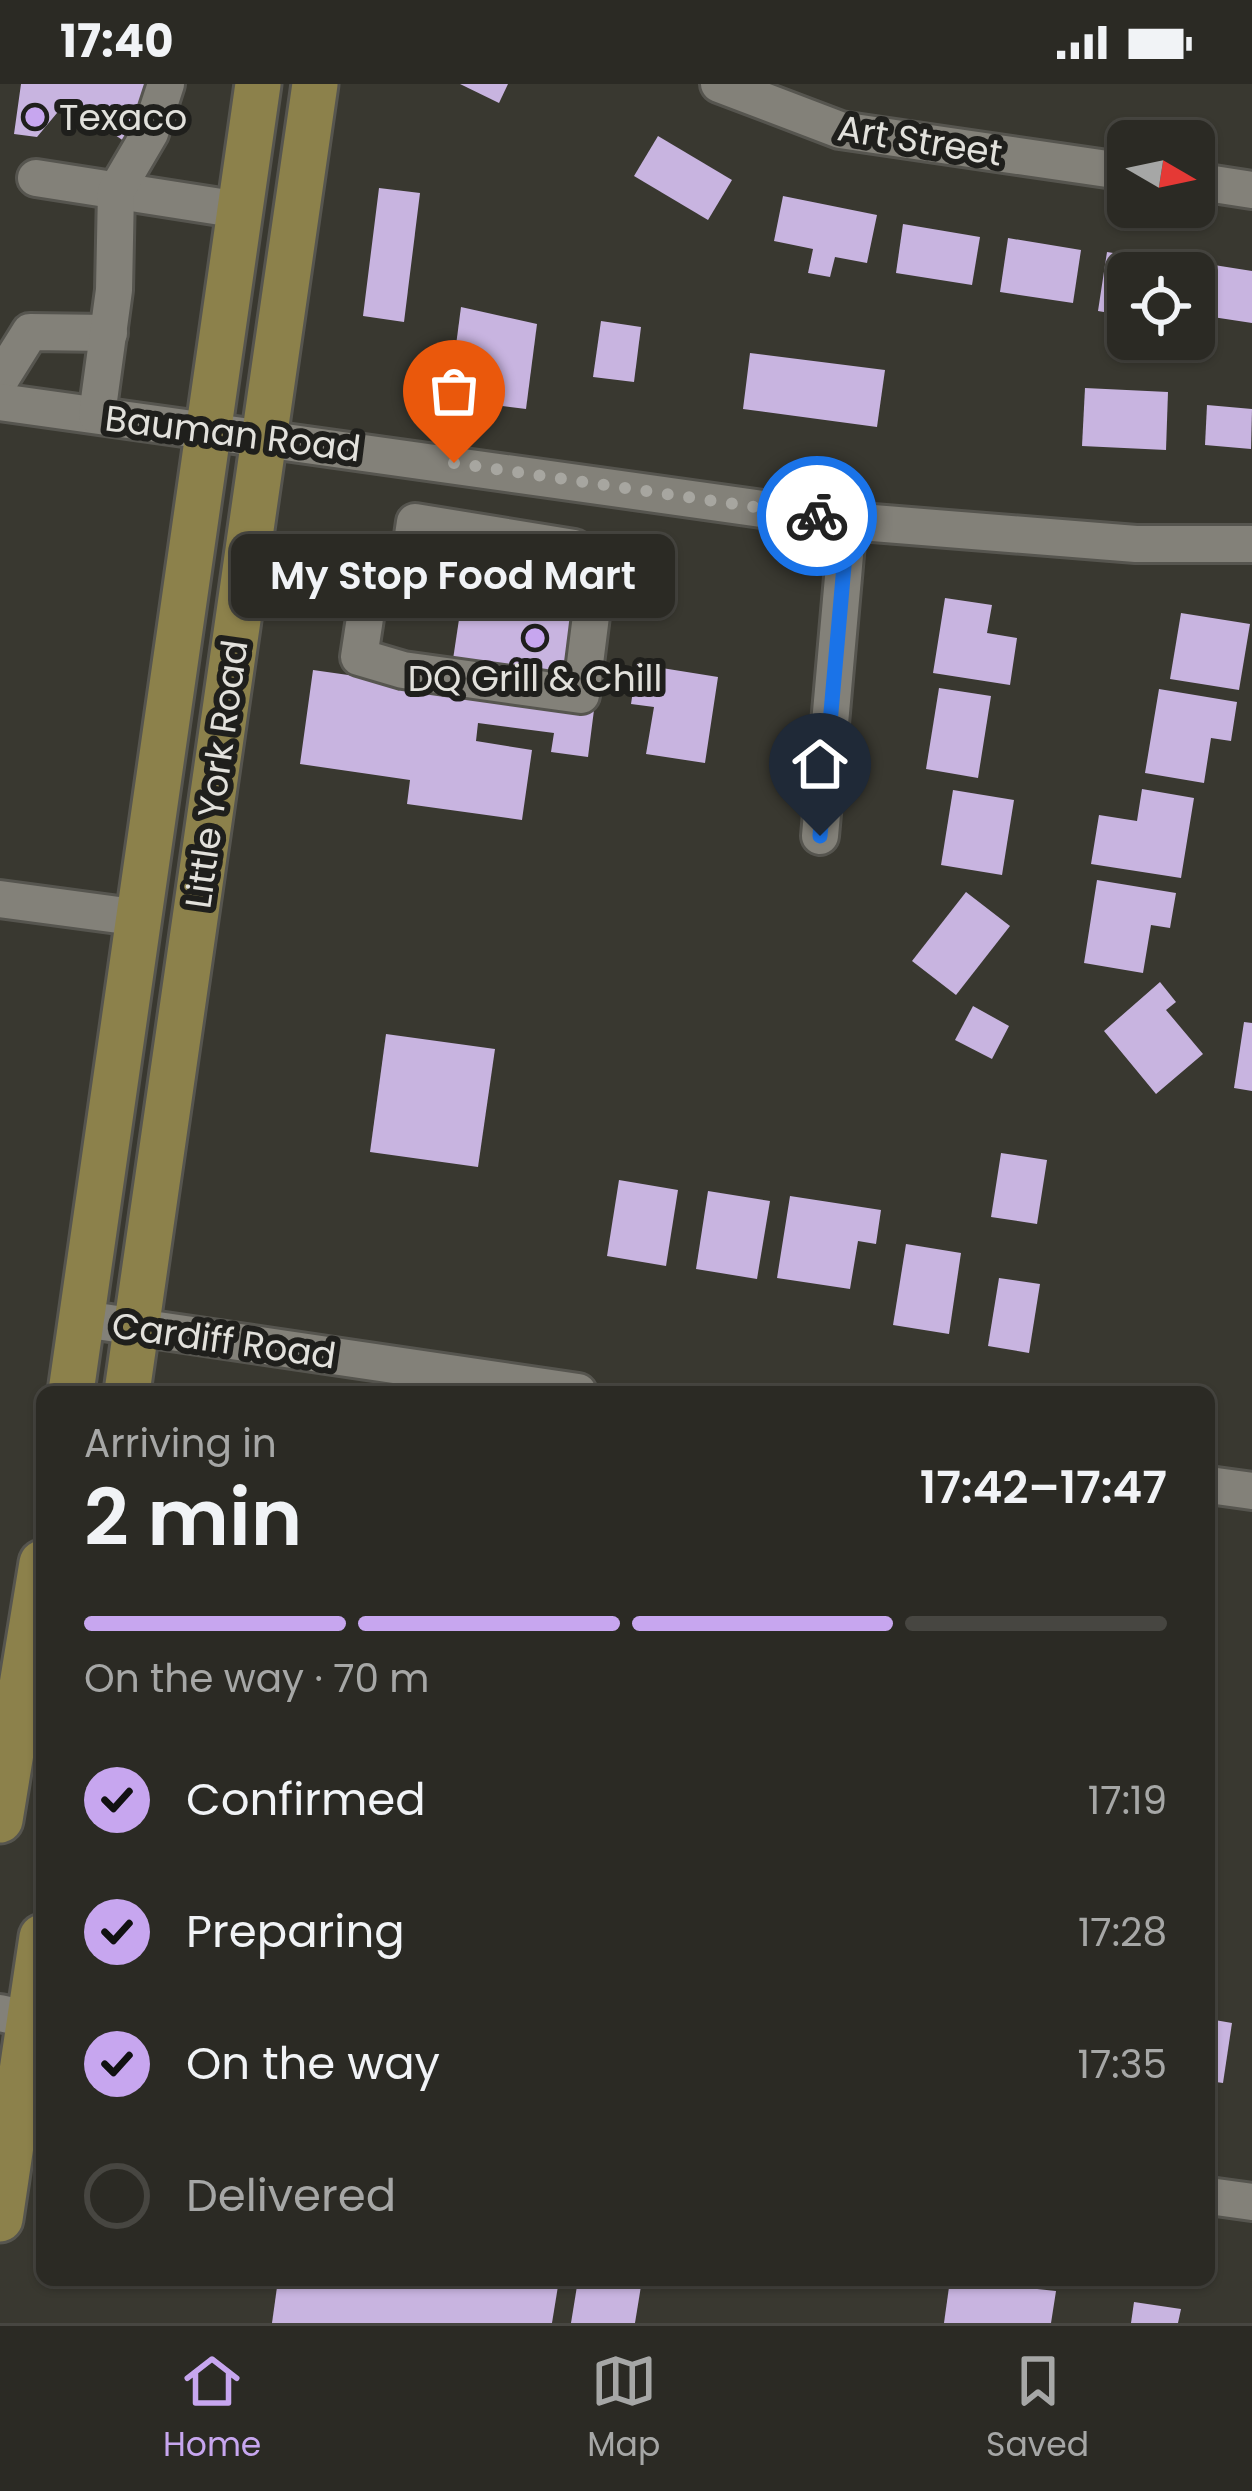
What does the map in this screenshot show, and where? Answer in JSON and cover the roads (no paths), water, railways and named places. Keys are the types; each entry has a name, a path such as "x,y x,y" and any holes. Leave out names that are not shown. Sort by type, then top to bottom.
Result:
{"main road":[{"name":"Little York Road","path":"72,1386 258,84"},
{"name":"Little York Road","path":"128,1386 315,84"},
{"path":"0,1820 14,1649 36,1581"},
{"path":"0,2219 24,2018 36,1964"}],"street":[{"path":"97,415 109,333 116,191 150,133 166,84"},
{"name":"Art Street","path":"719,84 840,130 1107,169"},
{"path":"36,178 240,210"},
{"path":"1215,184 1252,190"},
{"path":"0,380 31,332 109,333"},
{"name":"Bauman Road","path":"0,402 848,521 1136,544 1252,544"},
{"path":"538,542 549,477"},
{"path":"820,836 848,521"},
{"path":"246,572 404,597 416,522 574,548 594,592 581,695 403,670 359,657 369,592"},
{"path":"0,899 141,918"},
{"name":"Cardiff Road","path":"83,1319 537,1386"},
{"path":"1215,1485 1252,1491"},
{"path":"1215,2197 1252,2202"}],"place":[{"name":"Texaco","path":"35,117"},
{"name":"My Stop Food Mart","path":"454,463"},
{"name":"DQ Grill & Chill","path":"535,638"}]}
